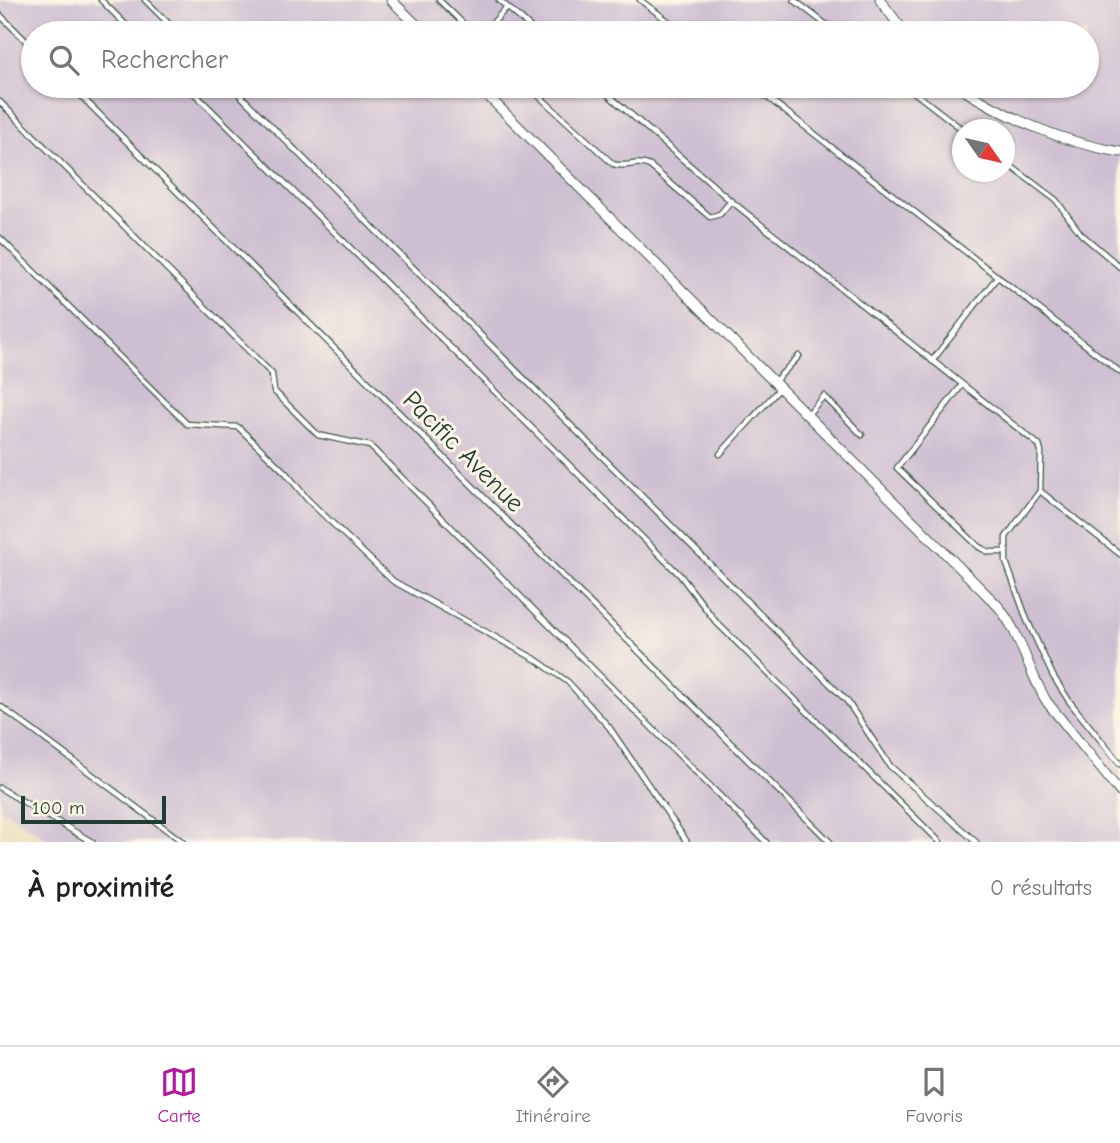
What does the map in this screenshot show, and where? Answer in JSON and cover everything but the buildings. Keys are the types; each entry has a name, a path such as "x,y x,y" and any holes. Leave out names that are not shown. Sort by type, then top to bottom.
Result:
{"street":[{"path":"391,0 413,21"},
{"path":"880,0 896,21"},
{"path":"490,98 808,414 1006,617 1046,702 1120,792"},
{"path":"977,98 1004,114 1064,140 1120,152"}],"lane":[{"path":"101,0 123,21"},
{"path":"145,0 166,21"},
{"path":"439,0 461,21"},
{"path":"499,0 523,21"},
{"path":"640,0 668,21"},
{"path":"794,0 821,21"},
{"path":"495,21 507,7"},
{"path":"0,15 21,36"},
{"name":"Pacific Avenue","path":"83,98 830,842"},
{"path":"199,98 680,575 716,622 940,842"},
{"path":"243,98 847,701 890,766 976,842"},
{"path":"541,98 613,164 645,164 710,217 720,214 731,201"},
{"path":"612,98 731,201 1039,445 1040,491 1010,530 1004,552 1027,620 1052,676 1120,764"},
{"path":"768,98 1120,372"},
{"path":"922,98 952,122"},
{"path":"0,102 272,374 274,391 318,435 370,446 766,842"},
{"path":"1015,169 1056,200 1081,234 1120,267"},
{"path":"0,238 187,424 238,427 286,473 307,500 393,581 535,659 568,682 609,727 687,842"},
{"path":"932,361 998,276"},
{"path":"720,454 799,356"},
{"path":"962,385 897,468 979,547 989,552 1004,552"},
{"path":"808,414 824,396 862,435"},
{"path":"1040,491 1120,554"},
{"path":"0,706 183,842"},
{"path":"0,788 92,842"}],"shaded area":[{"path":"0,0 1120,0 1120,842 51,842 0,808"}]}
